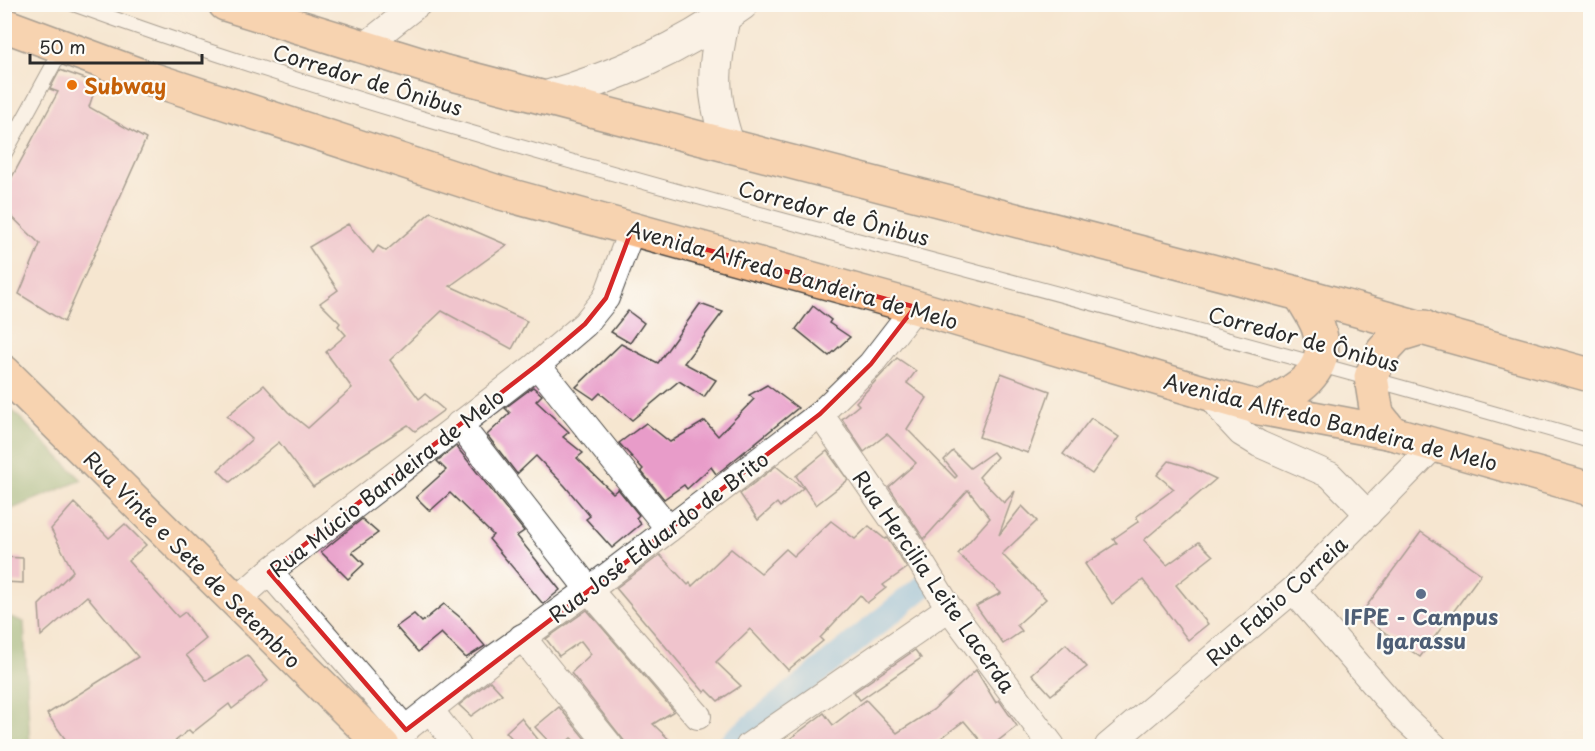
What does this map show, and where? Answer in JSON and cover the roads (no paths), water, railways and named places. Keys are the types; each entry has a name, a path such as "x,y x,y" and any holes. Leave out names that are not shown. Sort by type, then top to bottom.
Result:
{"main road":[{"path":"225,4 362,48 543,98 1300,294 1590,375"},
{"name":"Avenida Alfredo Bandeira de Melo","path":"6,29 427,170 915,307 1260,408 1392,433 1590,489"},
{"path":"1260,408 1291,394 1307,380 1318,363 1321,345 1318,327 1300,294"},
{"path":"1392,433 1377,414 1371,377 1383,351 1398,334 1424,327"},
{"name":"Rua Vinte e Sete de Setembro","path":"4,372 236,601 391,741"}],"street":[{"path":"362,48 418,4"},
{"path":"543,98 632,69 733,11"},
{"path":"729,147 716,108 713,87 716,58 733,11"},
{"name":"Rua Múcio Bandeira de Melo","path":"236,601 269,572 537,365 585,324 606,297 632,229"},
{"name":"Rua José Eduardo de Brito","path":"391,741 522,637 590,590 820,414 871,364 915,307"},
{"path":"537,365 669,529"},
{"path":"1210,394 1241,433 1259,444 1330,475 1368,514"},
{"name":"Rua Hercilia Leite Lacerda","path":"820,414 907,540 950,608 1052,747"},
{"path":"459,424 590,590 698,716"},
{"name":"Rua Fabio Correia","path":"1108,747 1134,738 1293,590 1435,445"},
{"path":"269,572 391,741"},
{"path":"1293,590 1404,718 1434,747"},
{"path":"749,747 950,608"},
{"path":"522,637 610,747"},
{"path":"430,711 458,747"}],"lane":[{"name":"Corredor de Ônibus","path":"73,4 178,42 431,122 1005,280 1371,377 1590,441"},
{"path":"4,155 63,47"}],"waterway":[{"path":"727,746 927,583"}],"place":[{"name":"Subway","path":"72,85"},
{"name":"IFPE - Campus Igarassu","path":"1421,594"}]}
